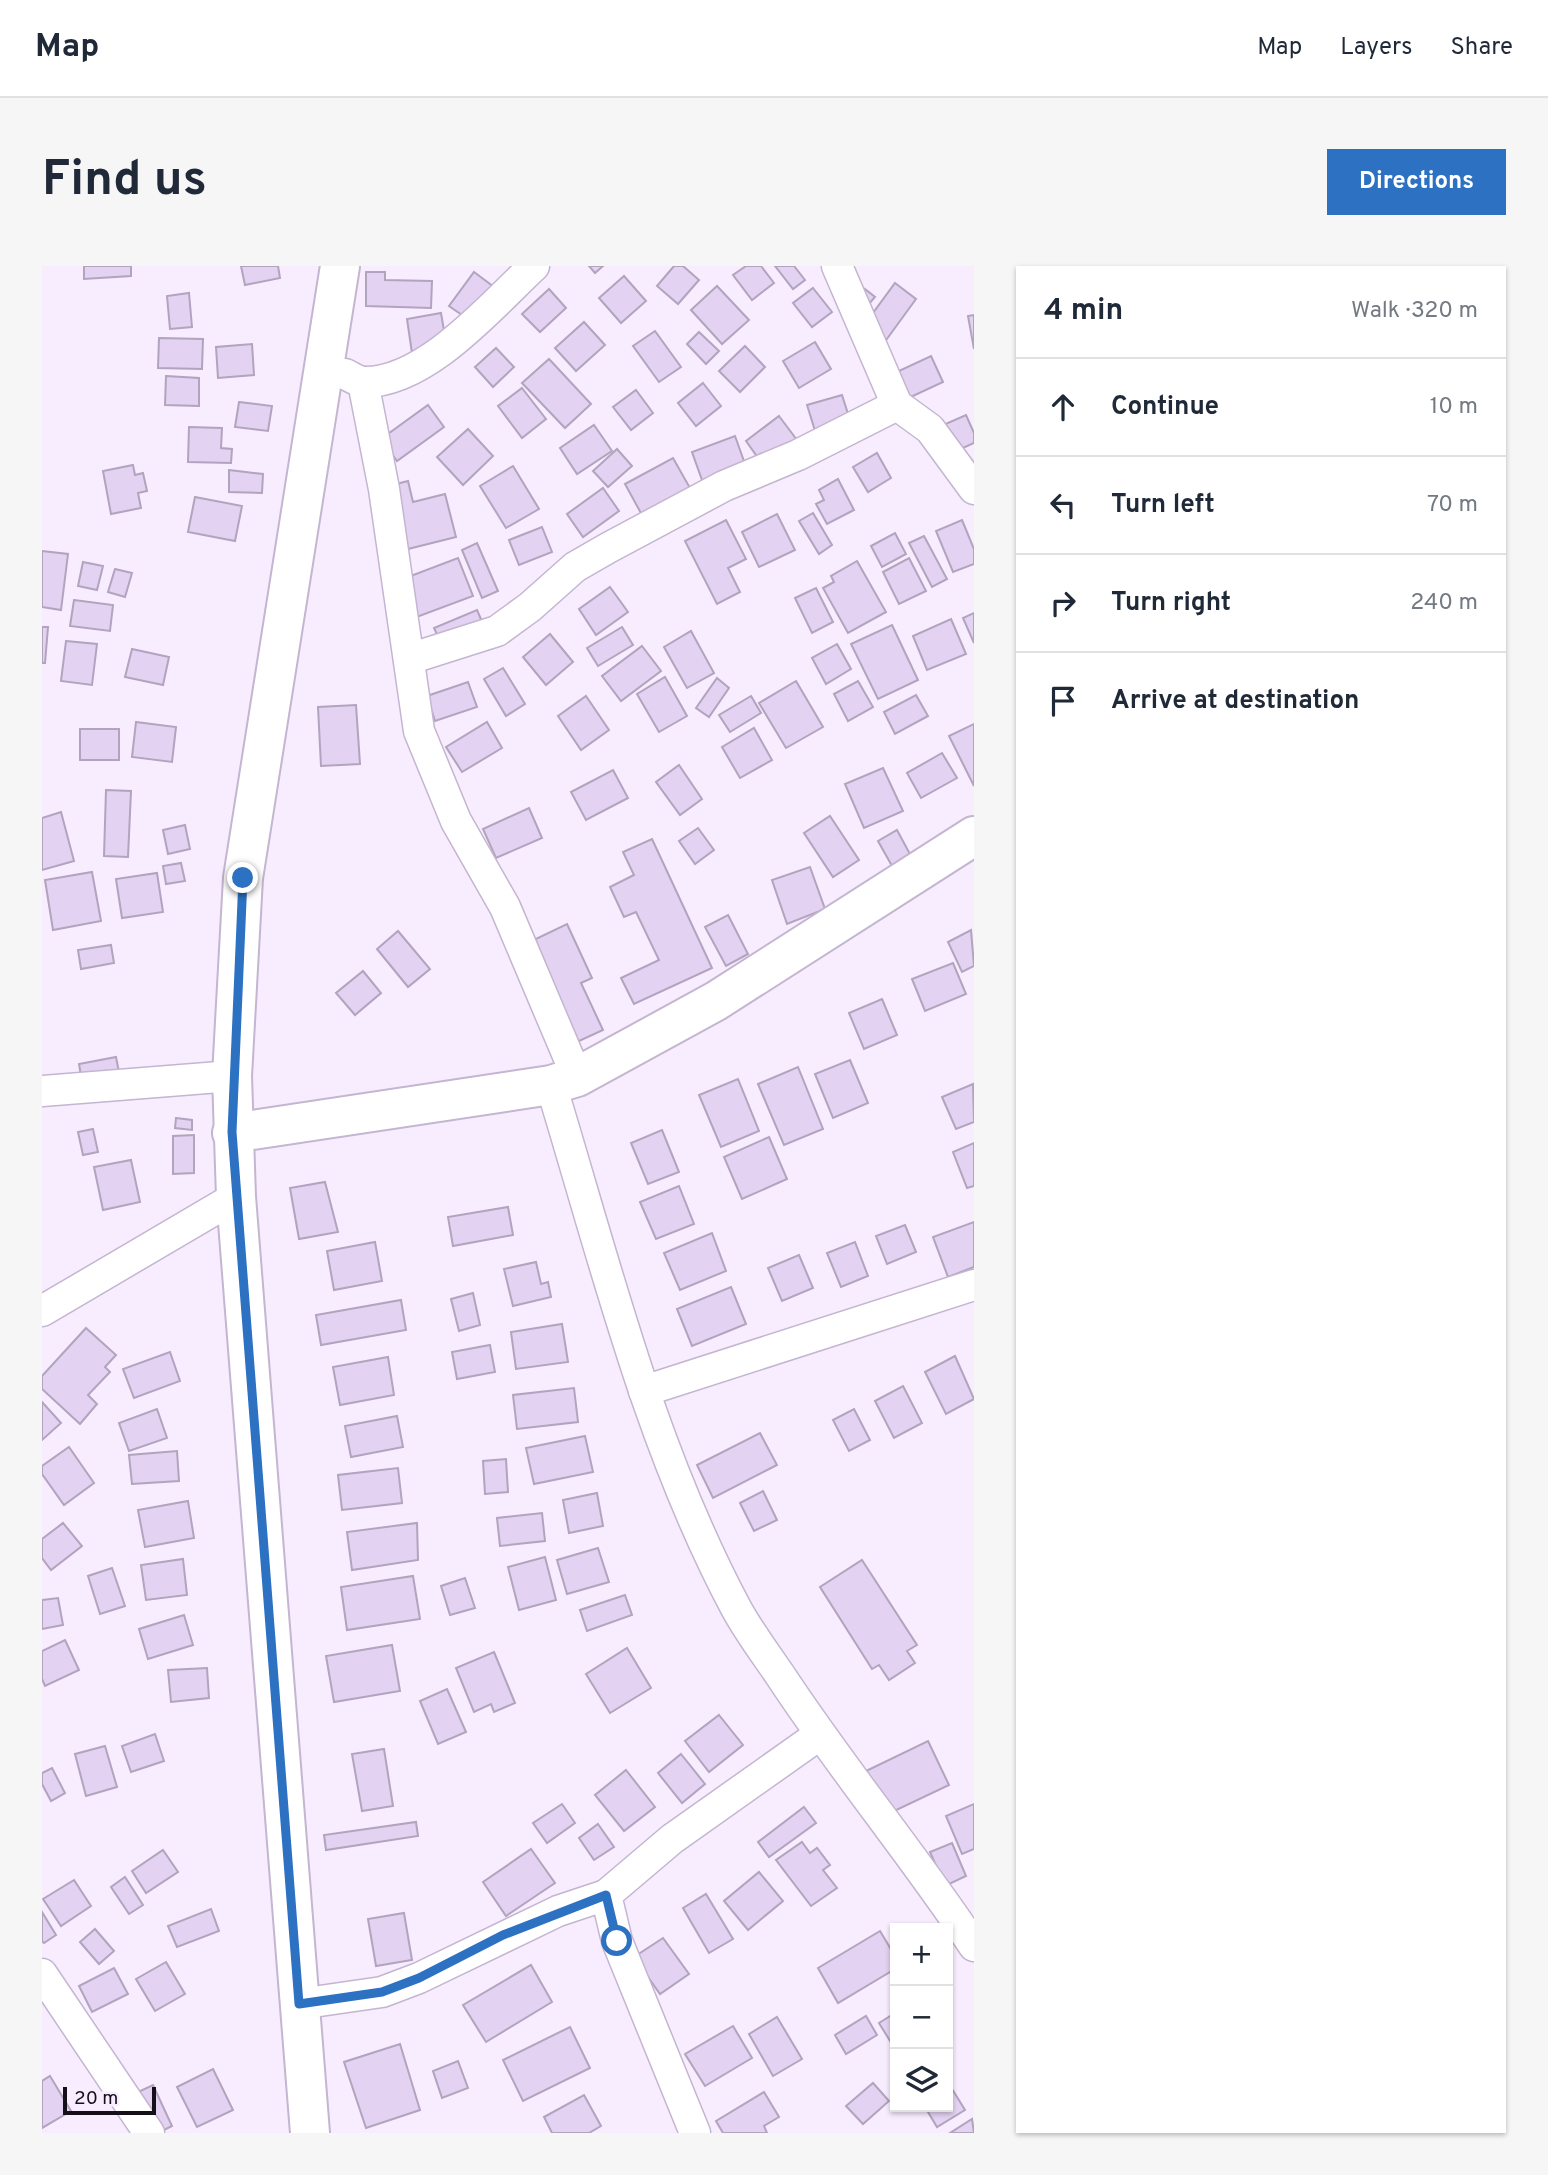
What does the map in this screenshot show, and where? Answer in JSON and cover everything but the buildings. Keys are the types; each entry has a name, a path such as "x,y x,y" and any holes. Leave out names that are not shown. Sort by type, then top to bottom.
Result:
{"street":[{"path":"310,2133 236,1198 232,1076 243,878 340,266"},
{"path":"326,365 363,382 393,377 455,342 534,266"},
{"path":"838,266 897,405 930,429 974,489"},
{"path":"363,382 384,489 419,732 456,821 505,907 564,1081 644,1391 685,1501 737,1610 819,1735 927,1877 974,1946"},
{"path":"409,660 497,631 530,607 575,567 608,548 724,486 798,455 897,405"},
{"path":"232,1132 564,1081 716,1001 974,836"},
{"path":"42,1091 232,1076"},
{"path":"42,1311 236,1198"},
{"path":"644,1391 974,1285"},
{"path":"299,2004 382,1992 547,1916 606,1895 672,1839 819,1735"},
{"path":"606,1895 617,1941 695,2133"},
{"path":"42,1974 149,2133"}],"route":[{"path":"243,878 232,1076 232,1132 299,2004 382,1992 419,1978 503,1935 606,1895 617,1941"}]}
